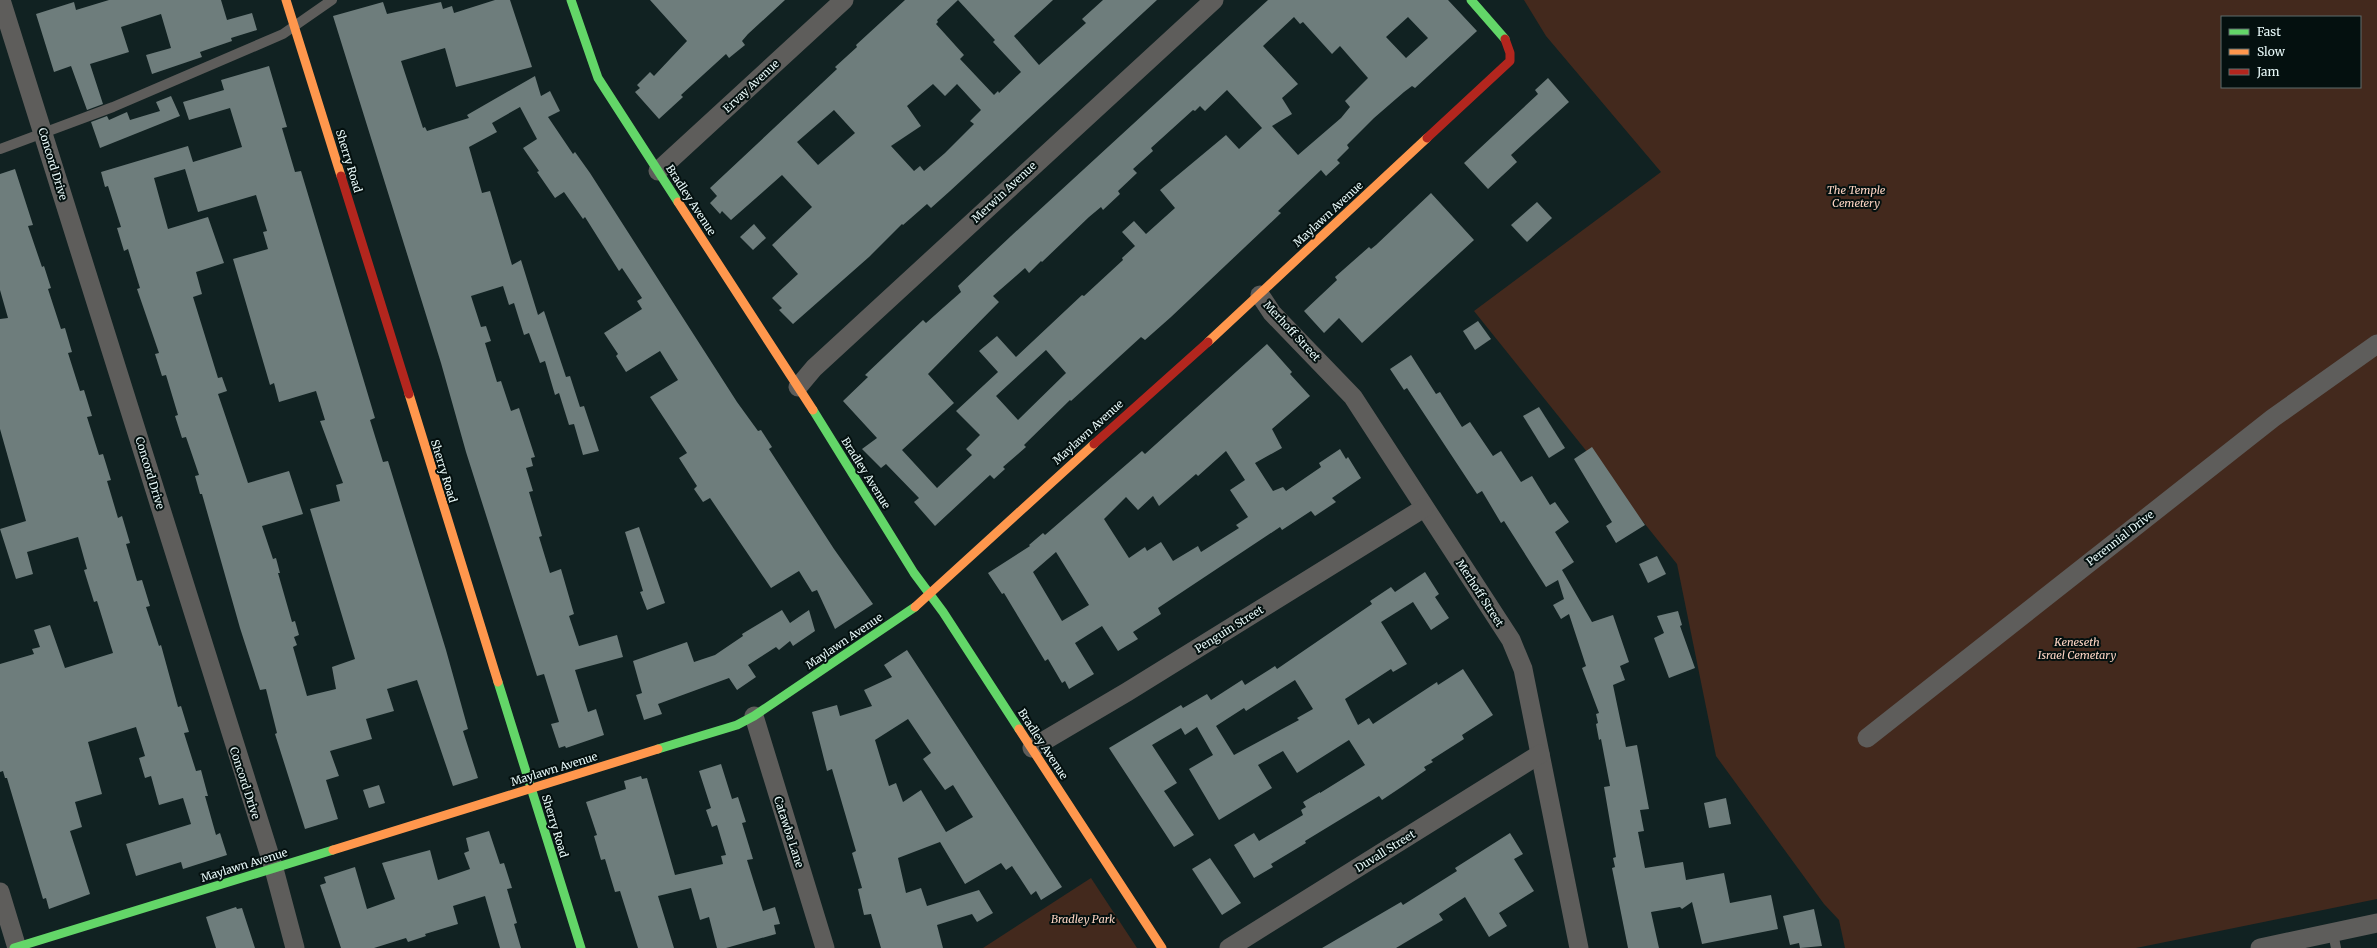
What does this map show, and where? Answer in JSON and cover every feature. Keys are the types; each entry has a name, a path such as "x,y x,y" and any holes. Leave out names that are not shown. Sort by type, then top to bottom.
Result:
{"street":[{"name":"Concord Drive","path":"1,0 231,738 274,869 295,948"},
{"name":"Sherry Road","path":"286,0 580,948"},
{"name":"Bradley Avenue","path":"571,0 598,78 798,387 929,595 1032,748 1162,948"},
{"name":"Ervay Avenue","path":"658,171 844,0"},
{"name":"Merwin Avenue","path":"798,387 814,368 1214,0"},
{"name":"Maylawn Avenue","path":"16,948 736,725 754,716 912,610 949,574 1260,295 1510,61 1512,54 1508,42 1471,0"},
{"name":"Merhoff Street","path":"1260,295 1272,313 1353,397 1511,640 1523,669 1580,948"},
{"name":"Perennial Drive","path":"1868,738 2272,418 2377,344"},
{"name":"Penguin Street","path":"1032,748 1134,688 1424,508"},
{"name":"Catawba Lane","path":"754,716 825,948"},
{"name":"Duvall Street","path":"1229,948 1540,754"},
{"path":"0,892 16,948"},
{"path":"2260,948 2327,941 2377,923"}],"lane":[{"path":"0,149 114,107 284,34 332,0"}],"green space":[{"name":"Keneseth Israel Cemetary","path":"1524,0 2377,0 2377,899 2136,948 1845,948 1839,920 1824,904 1716,756 1677,564 1474,311 1661,172 1546,36"},
{"name":"Bradley Park","path":"1091,878 1137,948 983,948"}],"building":[{"path":"109,0 221,0 227,20 252,13 257,30 231,38 232,41 200,52 202,57 152,74 146,55 171,48 161,14 121,27 129,52 90,64 103,104 87,110 71,66 54,72 36,14 74,2 76,10"},
{"path":"495,0 510,0 532,67 456,87 445,48 401,61 423,128 425,127 427,131 469,118 467,115 535,76 541,96 550,91 560,111 548,117 573,154 575,152 590,173 737,402 758,431 761,430 772,447 769,449 834,549 873,604 835,629 817,590 812,592 799,571 771,588 710,498 703,502 694,489 697,486 679,458 687,453 650,397 678,380 660,351 626,372 616,356 618,354 604,333 642,309 637,301 642,298 622,268 619,271 585,217 583,219 564,192 555,198 537,172 539,171 523,148 537,139 520,107 492,123 497,132 469,147 482,193 490,191 512,265 521,260 538,315 544,311 566,377 570,376 580,407 584,406 599,451 583,455 574,424 569,425 559,393 555,395 545,361 540,363 529,333 524,335 514,303 509,305 503,286 471,296 481,327 486,326 491,341 485,343 497,382 501,381 511,411 519,408 535,457 531,458 533,466 526,468 533,491 529,492 542,536 539,537 550,573 561,569 574,614 569,616 579,646 617,635 623,657 575,670 588,712 596,709 604,735 566,748 565,746 559,748 551,724 559,722 544,674 537,676 466,452 441,363 333,16 383,2 387,14 441,2 443,9 452,6 454,13"},
{"path":"650,0 785,0 748,34 742,41 745,45 729,58 726,54 681,95 683,97 659,119 635,92 640,88 637,85 650,72 654,76 687,41"},
{"path":"905,0 958,0 1053,0 1014,36 1039,65 1086,23 1082,19 1103,0 1157,0 931,208 927,204 903,225 902,224 869,257 793,324 779,310 782,308 772,298 798,274 772,245 812,207 782,175 731,220 722,211 720,214 710,203 717,196 710,188 837,69 835,67 857,47 856,45","holes":["958,0 995,40 993,42 1021,72 999,93 998,91 994,95 960,59 964,55 936,24 938,22 937,20","933,84 945,96 957,84 981,110 970,121 974,124 945,153 924,171 920,166 914,171 891,146 921,126 907,106","834,110 855,133 818,165 797,142"]},
{"path":"1268,0 1448,0 1477,31 1415,88 1412,86 1374,118 1347,145 1349,148 1337,160 1340,163 1326,176 1321,170 1278,211 1281,213 1171,317 1145,340 1141,337 1071,401 1070,400 1024,445 1026,447 1003,467 1005,469 994,479 990,475 935,526 914,502 919,498 886,464 881,468 862,449 877,438 843,401 868,377 865,375 923,320 926,323 961,292 958,286","holes":["1294,17 1300,24 1303,22 1332,54 1340,46 1368,78 1345,101 1350,107 1341,118 1298,155 1272,126 1292,114 1282,98 1298,84 1263,46","1408,17 1428,38 1406,58 1386,37","1227,90 1262,128 1239,149 1226,135 1160,190 1175,208 1146,234 1134,221 1122,232 1135,246 1122,258 1123,260 1084,296 1082,295 1016,357 997,336 979,351 998,372 956,411 980,435 966,449 972,455 937,488 902,450 954,403 928,374 999,302 993,296 1025,268 1029,273 1089,217 1101,207 1103,210 1120,194 1118,191 1137,173 1133,169 1153,151 1151,148 1193,110 1195,111 1200,106 1205,111","1046,350 1066,373 1018,420 996,396"]},
{"path":"269,66 287,127 282,128 295,172 301,171 375,418 370,420 383,462 388,461 446,650 468,729 463,731 478,778 453,786 417,680 387,689 394,711 366,719 372,739 330,751 339,776 326,780 338,819 305,829 275,734 277,733 266,689 260,690 240,628 202,494 200,494 195,476 199,475 186,437 182,438 175,416 178,415 166,375 162,376 155,354 159,353 137,289 140,288 128,249 124,251 117,228 121,227 108,186 105,187 101,172 188,146 193,162 242,147 230,108 189,120 183,102 224,90 221,80","holes":["185,169 198,212 256,195 267,231 263,232 268,249 233,259 270,385 274,383 279,402 316,391 325,420 320,421 343,483 336,485 340,501 310,509 355,659 332,667 336,689 307,696 293,647 297,645 294,637 299,635 295,621 292,622 278,573 280,573 276,558 273,559 262,526 303,514 289,471 248,483 218,394 227,391 222,377 218,378 193,297 202,294 196,272 224,263 208,217 168,229 154,178"]},
{"path":"1548,78 1569,102 1511,155 1517,162 1488,189 1464,163 1538,94 1535,90"},
{"path":"171,96 180,116 100,148 91,122 107,116 109,120 127,112 130,120 160,111 156,102"},
{"path":"15,169 33,225 28,226 42,267 44,266 51,288 48,289 61,329 65,328 72,352 68,353 80,391 84,390 92,416 87,417 99,455 103,454 111,480 107,481 118,518 122,516 130,543 126,544 137,581 142,580 150,606 146,607 159,646 161,645 178,707 181,706 189,732 184,733 196,771 201,770 208,796 205,796 216,835 220,833 227,855 183,869 181,862 136,876 126,844 191,824 183,798 159,805 151,776 145,778 139,758 145,756 136,727 88,742 102,794 75,802 82,827 70,831 90,894 49,909 46,898 43,899 7,778 5,778 3,771 0,772 0,664 34,654 32,649 40,647 34,630 50,625 65,668 113,653 97,601 94,602 84,570 87,569 78,537 27,552 33,574 16,579 0,529 26,521 0,429 0,319 8,318 0,290 0,174"},
{"path":"1431,193 1474,240 1362,343 1339,318 1324,333 1304,311 1337,280 1335,277 1369,247 1371,249 1376,245"},
{"path":"1537,202 1552,218 1527,242 1511,225"},
{"path":"754,224 766,238 753,250 740,237"},
{"path":"1478,321 1491,339 1475,350 1463,331"},
{"path":"1267,344 1292,372 1290,374 1310,396 1272,429 1282,448 1255,463 1273,491 1283,487 1286,491 1321,467 1319,463 1340,449 1346,459 1348,457 1361,478 1332,498 1336,502 1315,516 1311,511 1282,530 1280,527 1158,608 1161,614 1133,632 1138,639 1118,651 1102,626 1075,643 1094,674 1069,689 1065,681 1062,683 1048,659 1045,661 1004,593 1002,594 988,573 1030,546 1029,545 1043,533 1045,535 1142,451 1145,454","holes":["1226,451 1245,480 1230,490 1248,517 1236,525 1239,528 1201,552 1198,546 1173,561 1161,542 1147,551 1145,547 1129,558 1104,519 1126,497 1138,510 1153,496 1159,506 1196,474 1198,476","1056,552 1089,605 1062,621 1033,572"]},
{"path":"1411,355 1436,394 1440,392 1462,427 1470,422 1493,456 1501,451 1521,482 1532,476 1550,505 1555,502 1569,522 1555,532 1574,562 1562,570 1592,622 1613,615 1629,662 1620,666 1625,680 1613,685 1626,747 1637,745 1649,809 1640,810 1644,831 1638,832 1645,868 1683,862 1686,880 1724,873 1730,903 1771,895 1778,929 1702,944 1692,902 1682,909 1680,907 1651,912 1659,948 1628,948 1612,868 1615,867 1613,858 1616,857 1604,787 1610,786 1601,739 1599,740 1596,724 1598,723 1596,714 1599,713 1582,668 1586,666 1569,614 1561,619 1553,605 1564,599 1558,580 1546,587 1504,521 1501,523 1482,491 1477,494 1407,388 1404,390 1390,369"},
{"path":"1539,407 1565,448 1549,458 1523,416"},
{"path":"1592,447 1645,525 1616,543 1606,526 1612,522 1574,459"},
{"path":"639,527 665,603 647,610 640,592 643,591 625,532"},
{"path":"1657,556 1666,574 1648,583 1639,564"},
{"path":"1425,572 1439,594 1435,597 1449,618 1431,630 1413,602 1381,622 1407,664 1393,672 1391,669 1345,699 1358,725 1369,718 1373,724 1437,682 1438,685 1463,669 1493,715 1462,735 1464,739 1431,760 1433,762 1424,767 1426,770 1403,786 1382,800 1379,796 1305,841 1306,843 1271,864 1273,867 1254,878 1234,845 1254,833 1259,841 1303,815 1301,810 1306,807 1303,802 1365,765 1349,740 1297,773 1283,751 1258,765 1272,788 1219,820 1189,769 1213,755 1197,727 1185,735 1181,728 1152,745 1177,783 1164,791 1194,835 1174,847 1109,748 1181,705 1183,708 1207,694 1211,700 1242,680 1245,685 1275,666 1277,669 1372,604 1370,601 1391,587 1395,592","holes":["1295,680 1313,709 1297,718 1299,720 1234,755 1216,726 1244,708 1246,711"]},
{"path":"782,610 790,623 809,610 815,631 793,646 790,641 779,650 776,647 748,665 756,677 737,690 729,678 658,704 662,714 644,720 636,695 642,693 633,661 687,642 694,662 715,655 743,636 742,634"},
{"path":"1678,611 1682,625 1680,626 1695,668 1669,678 1654,638 1664,633 1657,616"},
{"path":"907,650 1062,887 1041,900 1036,891 1031,895 1012,866 1006,870 1001,863 965,884 940,842 898,858 906,893 921,888 927,906 979,890 993,913 977,922 972,914 937,925 943,948 881,948 871,914 864,915 858,889 862,888 852,853 856,851 832,769 827,771 812,712 837,705 840,716 872,706 864,690 892,677 884,665","holes":["908,719 931,753 923,759 945,790 953,785 973,817 946,832 921,790 903,802 896,783 889,786 875,740"]},
{"path":"721,764 732,799 738,797 746,822 742,823 753,859 747,860 763,911 775,907 780,924 774,925 776,934 726,948 717,948 709,917 700,920 691,888 658,896 674,948 638,948 620,891 615,892 605,859 601,860 594,836 597,835 586,802 626,789 624,781 641,776 642,779 647,778 675,875 723,864 721,856 726,855 717,825 712,827 706,810 711,808 699,771"},
{"path":"379,785 385,803 369,808 363,790"},
{"path":"1726,798 1731,824 1709,828 1704,803"},
{"path":"489,831 500,864 504,863 512,888 507,889 517,923 514,924 521,948 500,948 485,896 453,906 458,924 425,934 426,936 408,942 406,938 374,948 341,948 320,885 326,883 324,877 355,867 367,909 395,899 382,863 430,850 438,880 470,869 464,853 469,851 466,838"},
{"path":"1510,833 1523,854 1514,859 1534,891 1499,913 1507,926 1489,937 1465,897 1439,914 1443,920 1396,948 1322,948 1401,902 1403,905 1457,871 1455,868"},
{"path":"1210,858 1241,903 1222,915 1192,869"},
{"path":"236,907 237,909 242,908 255,948 216,948 206,917"},
{"path":"1814,909 1822,946 1800,948 1799,943 1790,945 1783,916"}],"traffic: fast":[{"path":"571,0 598,78 678,202"},
{"path":"1471,0 1505,39"},
{"path":"813,410 914,573 943,612 1019,729"},
{"path":"658,749 737,725 754,716 915,607"},
{"path":"498,682 581,948"},
{"path":"14,948 333,850"}],"traffic: slow":[{"path":"286,0 341,176"},
{"path":"1208,342 1427,138"},
{"path":"678,202 813,410"},
{"path":"409,394 498,682"},
{"path":"915,607 1094,444"},
{"path":"1019,729 1162,948"},
{"path":"333,850 658,749"}],"traffic: jam":[{"path":"1427,138 1510,61 1510,53 1505,39"},
{"path":"341,176 409,394"},
{"path":"1094,444 1208,342"}],"park label":[{"name":"The Temple Cemetery","path":"1856,196"}]}
